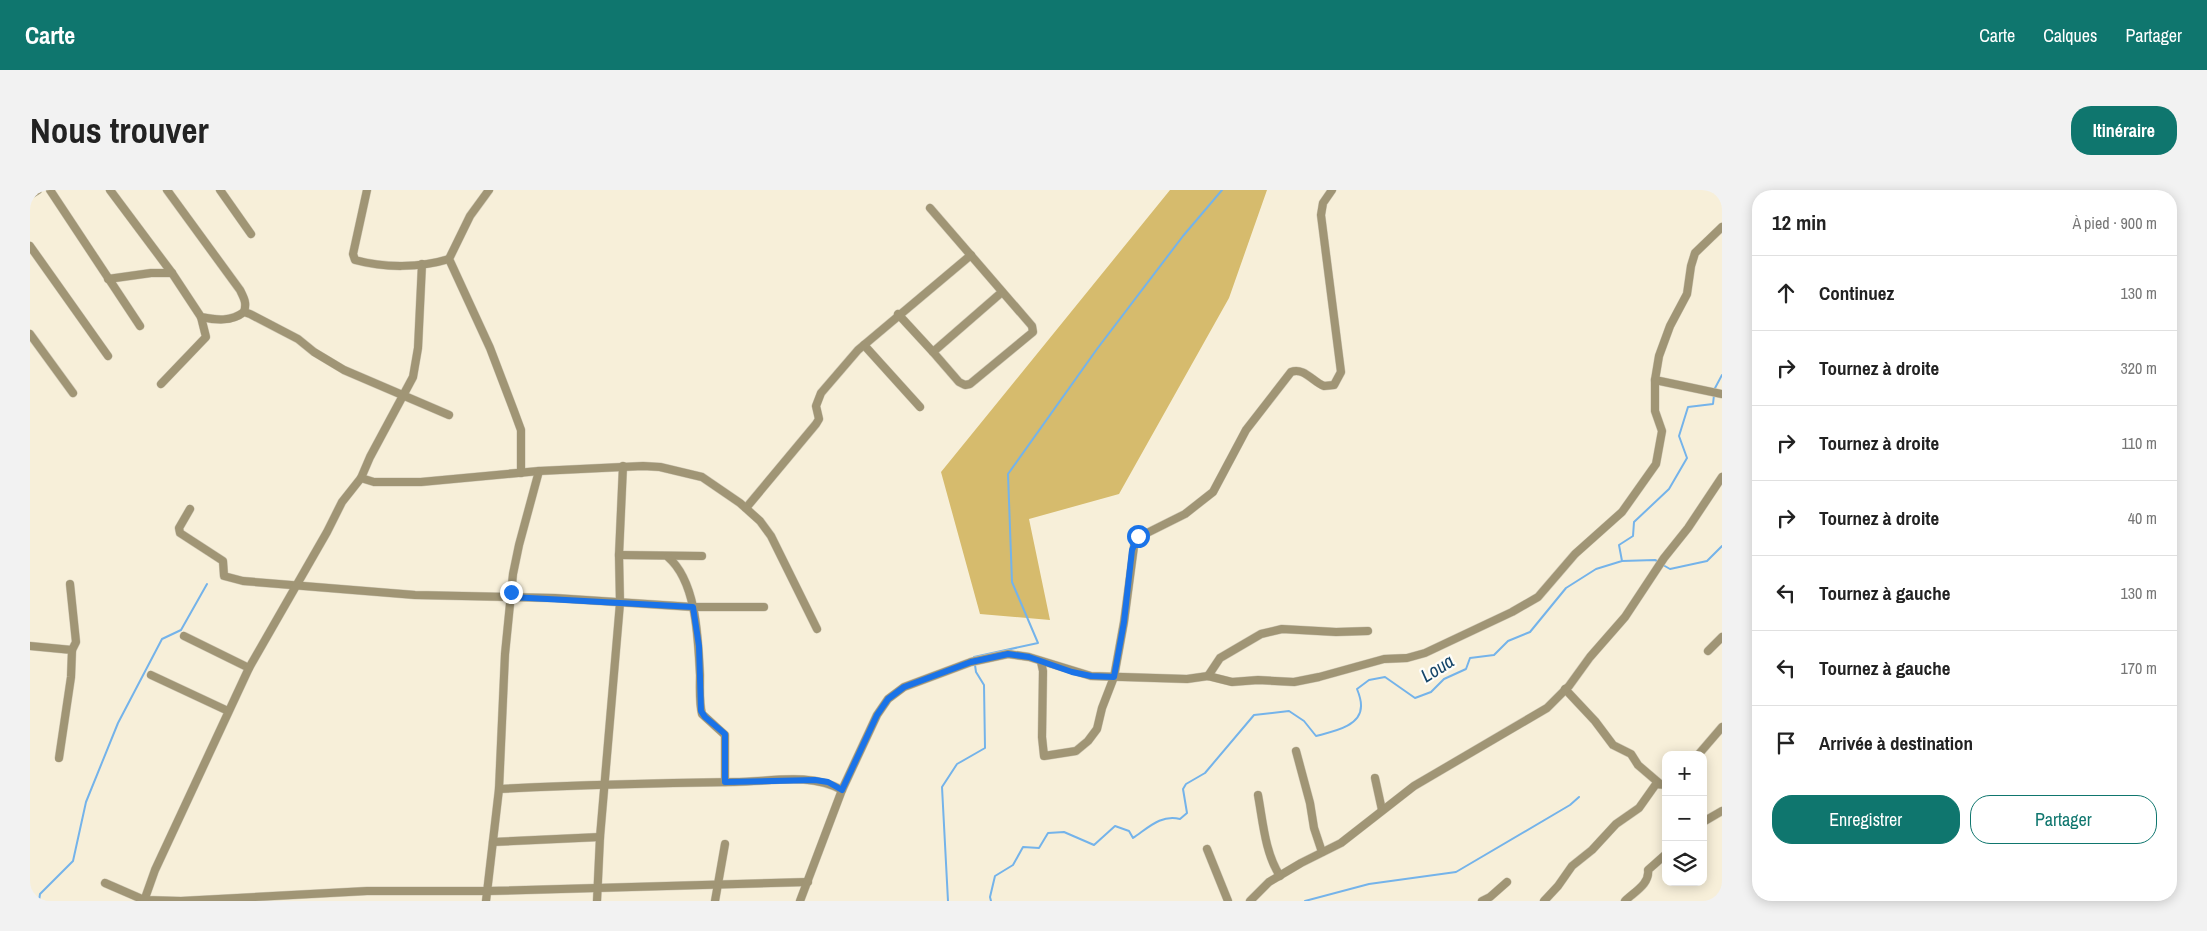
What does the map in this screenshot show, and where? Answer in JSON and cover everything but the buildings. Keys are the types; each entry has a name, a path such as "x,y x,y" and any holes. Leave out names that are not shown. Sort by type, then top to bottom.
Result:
{"street":[{"path":"30,195 38,190"},
{"path":"50,190 140,326"},
{"path":"110,190 172,273 200,317 206,337 161,384"},
{"path":"167,190 245,299 246,307 244,312 238,316 214,320 200,317"},
{"path":"220,190 251,234"},
{"path":"367,190 353,254 356,260 386,265 422,264 448,260"},
{"path":"448,260 470,216 489,190"},
{"path":"1041,662 1043,671 1042,737 1044,756 1076,751 1088,741 1097,729 1114,677 1124,622 1132,550 1135,539 1185,514 1213,492 1246,430 1291,372 1298,370 1324,386 1334,385 1340,377 1342,372 1339,339 1321,215 1323,203 1332,190"},
{"path":"898,314 959,382 964,385 970,384 1031,334 1033,330 1032,326 930,208"},
{"path":"800,901 842,790 877,715 888,699 904,687 980,659 1008,654 1029,657 1091,676 1186,679 1208,676 1232,682 1258,680 1294,682 1384,659 1407,658 1425,653 1512,612 1538,597 1575,554 1622,512 1656,464 1662,431 1655,411 1655,380 1659,356 1670,326 1687,294 1691,266 1696,253 1722,227"},
{"path":"30,246 108,356"},
{"path":"746,508 816,424 819,419 816,406 821,393 864,345 898,314 971,255"},
{"path":"448,260 490,348 521,430 521,473"},
{"path":"144,901 155,870 248,668 328,532 342,502 361,478 370,457 413,377 418,348 422,264"},
{"path":"108,279 151,273 172,273"},
{"path":"934,352 1002,292"},
{"path":"244,312 298,339 314,352 344,370 449,414"},
{"path":"30,334 73,394"},
{"path":"864,345 920,407"},
{"path":"1655,380 1716,393"},
{"path":"361,478 374,482 421,482 539,471 623,466 660,467 702,477 746,508 760,521 770,536 818,629"},
{"path":"598,901 600,837 620,603 623,466"},
{"path":"486,901 499,790 505,654 511,597 519,545 539,471"},
{"path":"1250,901 1270,882 1341,843 1414,786 1547,708 1625,617 1664,558 1688,528 1722,477"},
{"path":"190,509 178,530 223,561 224,576 243,581 414,595 511,597 693,607 764,607"},
{"path":"620,555 702,556"},
{"path":"668,557 679,570 693,607 699,646 701,711 705,717 725,734 725,782"},
{"path":"59,758 71,677 72,650 76,642 70,584"},
{"path":"1208,676 1220,658 1261,634 1282,629 1336,632 1368,631"},
{"path":"184,636 248,668"},
{"path":"1708,651 1722,638"},
{"path":"30,646 72,650"},
{"path":"151,675 228,711"},
{"path":"1544,901 1572,866 1592,850 1616,824 1639,808 1652,788 1662,784 1638,765 1631,754 1613,745 1595,721 1565,689"},
{"path":"1701,751 1722,727"},
{"path":"1296,750 1314,828 1322,852"},
{"path":"1375,778 1382,810"},
{"path":"499,790 606,784 815,780 828,782 842,790"},
{"path":"1258,795 1269,850 1274,866 1280,876"},
{"path":"1707,820 1722,811"},
{"path":"493,842 600,837"},
{"path":"715,901 725,844"},
{"path":"1207,849 1228,901"},
{"path":"1625,901 1645,883 1649,876 1648,870 1662,858"},
{"path":"105,884 144,901 181,901 251,899 367,891 488,891 808,882"},
{"path":"1482,901 1490,897 1506,882"},
{"path":"365,901 367,891"}],"shaded area":[{"path":"1170,190 1267,190 1229,298 1119,494 1029,519 1050,620 980,614 941,472"}],"waterway":[{"path":"974,660 974,657 1038,643 1012,582 1008,474 1097,349 1183,236 1222,190"},
{"name":"Loua","path":"1714,390 1722,375"},
{"name":"Loua","path":"991,901 990,897 995,876 1013,865 1023,847 1039,848 1048,833 1064,832 1094,845 1115,826 1129,831 1133,838 1161,820 1167,818 1180,819 1187,813 1183,789 1186,784 1205,773 1254,715 1289,711 1304,721 1316,736 1330,733 1356,719 1361,705 1357,689 1369,680 1385,677 1415,698 1431,692 1444,679 1466,669 1470,658 1494,655 1508,641 1530,632 1566,588 1596,569 1622,561 1619,545 1633,536 1634,522 1669,489 1687,458 1679,436 1688,407 1713,404 1714,395"},
{"path":"1663,565 1670,569 1707,561 1722,546"},
{"path":"1622,561 1655,560 1659,562"},
{"path":"39,901 40,894 73,861 86,802 118,723 162,639 181,630 207,584"},
{"path":"948,901 942,787 957,764 985,748 984,685 976,672 975,665"},
{"path":"1305,901 1369,884 1456,872 1570,805 1579,797"}],"route":[{"path":"511,592 511,597 693,607 699,646 701,711 710,722 719,727 725,734 725,782 806,779 828,782 842,790 877,715 888,699 904,687 980,659 1008,654 1020,654 1072,672 1091,676 1114,677 1124,622 1133,544 1138,536"}]}
